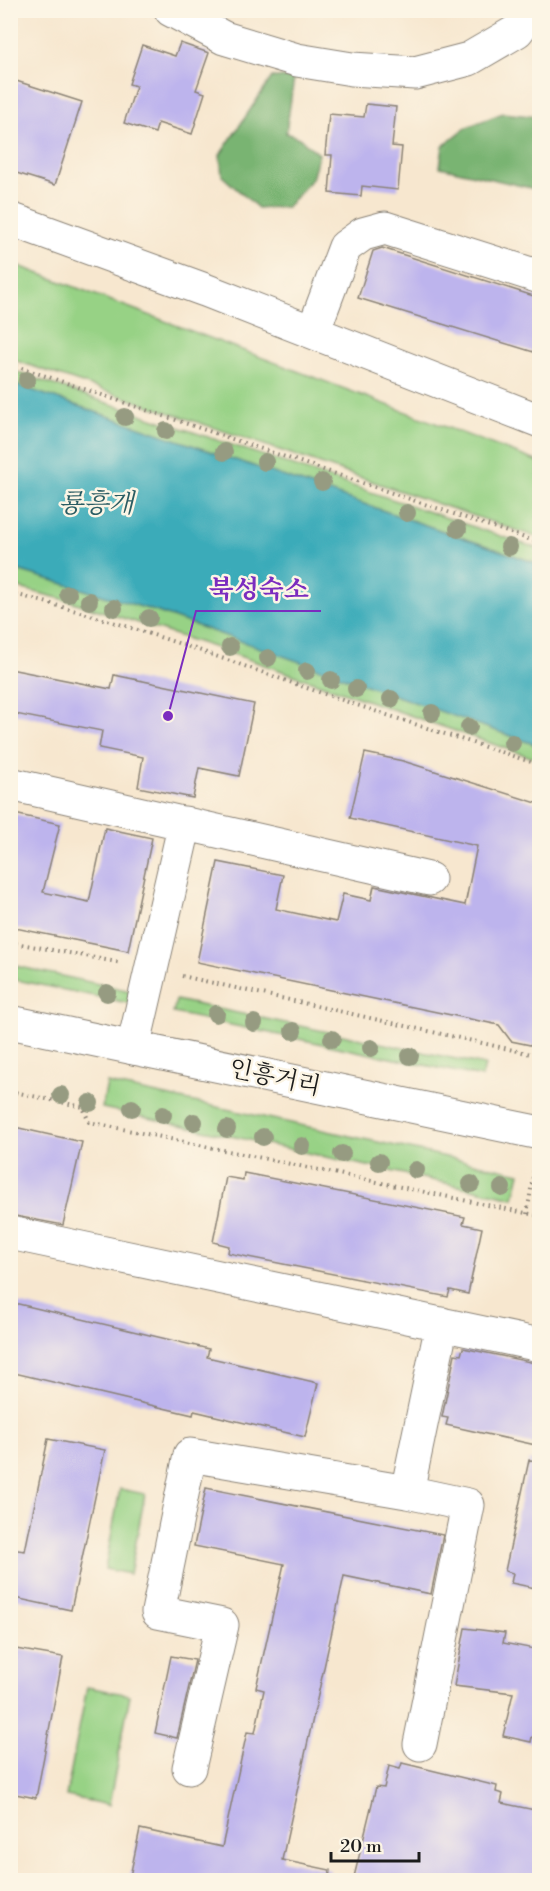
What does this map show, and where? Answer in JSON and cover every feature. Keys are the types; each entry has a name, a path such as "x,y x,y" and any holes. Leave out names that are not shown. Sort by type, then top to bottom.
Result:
{"street":[{"path":"171,10 224,38 297,60 352,69 415,73 469,59 517,31 533,10"},
{"path":"10,219 312,332 540,421"},
{"path":"312,332 345,247 363,234 385,228 540,277"},
{"path":"10,784 429,879"},
{"path":"133,1048 185,823"},
{"name":"인흥거리","path":"10,1022 133,1048 538,1147"},
{"path":"10,1233 540,1345"},
{"path":"407,1492 442,1324"},
{"path":"189,1768 222,1625 158,1612 190,1455 407,1492 468,1505 420,1744"}],"path":[{"path":"10,364 540,543"},
{"path":"10,593 69,608 210,652 266,674 540,765"},
{"path":"10,942 152,969 540,1056"},
{"path":"10,1091 83,1107 89,1122 540,1216"},
{"path":"527,1214 538,1147"}],"green space":[{"path":"272,77 294,78 286,133 299,138 319,154 312,179 287,207 258,208 222,176 220,155"},
{"path":"503,113 539,117 539,190 440,167 443,146 467,127"},
{"path":"11,263 539,462 539,538 11,359"},
{"path":"10,370 539,549 539,564 11,383"},
{"path":"11,568 155,611 539,746 539,760 210,646 70,601 11,586"},
{"path":"11,965 131,991 128,1003 11,979"},
{"path":"176,1000 485,1065 482,1077 173,1013"},
{"path":"107,1083 520,1173 514,1198 102,1108"},
{"path":"120,1489 145,1494 130,1574 105,1569"},
{"path":"87,1687 130,1695 109,1805 66,1796"}],"water":[{"name":"룡흥개","path":"11,383 539,564 539,746 155,611 11,568"}],"building":[{"path":"180,43 209,53 196,90 205,93 192,134 158,123 155,133 124,123 136,86 129,84 142,45 175,56"},
{"path":"10,79 82,102 55,185 10,171"},
{"path":"366,104 396,107 392,146 402,147 398,190 362,186 361,196 329,193 332,155 325,155 329,114 364,117"},
{"path":"382,248 540,298 540,354 358,298 373,251"},
{"path":"10,669 111,689 114,675 254,704 239,776 199,768 193,798 138,787 143,757 99,748 102,731 10,713"},
{"path":"365,753 403,761 540,804 540,1047 511,1041 499,1025 197,962 218,862 283,875 276,909 336,922 343,894 371,900 374,886 465,905 477,846 350,818"},
{"path":"10,813 60,824 43,892 89,902 105,828 152,838 128,951 10,927"},
{"path":"10,1126 82,1142 63,1225 10,1215"},
{"path":"244,1173 465,1217 463,1224 482,1228 468,1294 450,1290 448,1297 228,1253 229,1246 213,1242 226,1177 243,1180"},
{"path":"10,1302 209,1349 207,1357 318,1383 305,1437 194,1411 193,1415 10,1372"},
{"path":"463,1348 540,1364 540,1446 446,1425 448,1418 442,1417 455,1354 461,1355"},
{"path":"48,1439 105,1450 71,1610 10,1597 10,1549 25,1551"},
{"path":"529,1460 540,1461 540,1589 511,1583 513,1573 505,1571"},
{"path":"206,1488 443,1535 431,1594 344,1576 282,1860 330,1870 329,1881 129,1881 140,1829 222,1847 247,1732 255,1733 264,1690 256,1688 284,1564 194,1546"},
{"path":"465,1628 505,1633 503,1643 540,1650 540,1738 532,1737 531,1742 503,1736 513,1693 454,1686"},
{"path":"10,1648 63,1657 36,1798 10,1793"},
{"path":"171,1656 195,1660 177,1738 155,1733"},
{"path":"402,1763 497,1786 496,1792 503,1794 501,1803 540,1811 540,1881 353,1881 376,1787 384,1788 389,1766 400,1769"}],"place":[{"name":"북성숙소","path":"168,716"}]}
